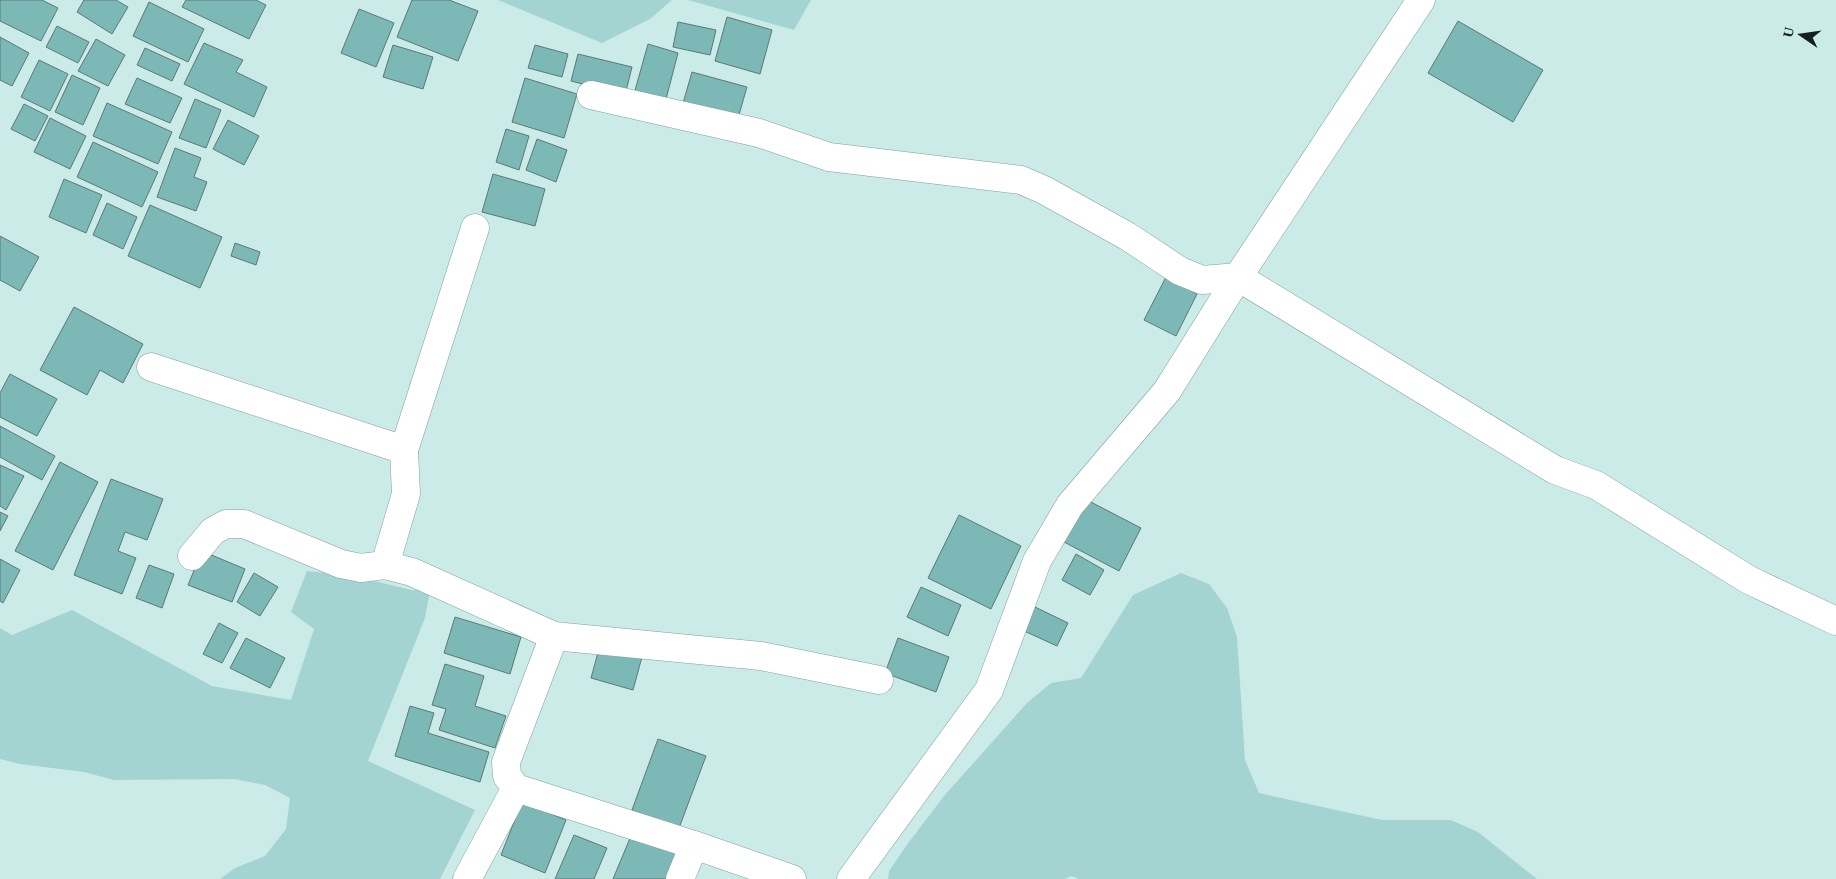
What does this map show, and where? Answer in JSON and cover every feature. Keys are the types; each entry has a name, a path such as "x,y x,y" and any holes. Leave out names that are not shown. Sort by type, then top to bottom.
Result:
{"street":[{"path":"851,879 989,690 1038,561 1070,505 1168,391 1238,276 1421,0"},
{"path":"591,95 759,133 829,157 1021,180 1044,190 1128,236 1180,271 1202,280 1238,276 1555,470 1596,485 1749,580 1836,621"},
{"path":"385,566 406,494 404,450 475,228"},
{"path":"151,367 404,450"},
{"path":"192,556 213,531 226,524 244,524 341,564 361,568 385,566 412,572 554,636 761,656 879,680"},
{"path":"554,636 506,762 507,776 516,788 792,879"},
{"path":"467,879 516,788"},
{"path":"680,879 694,846"}],"shaded area":[{"path":"498,0 672,0 650,19 602,43"},
{"path":"688,0 811,0 794,30"},
{"path":"307,571 354,576 411,590 430,590 425,618 368,761 475,810 440,879 220,879 235,868 265,856 286,829 290,798 265,785 235,779 114,780 84,772 20,764 0,759 0,628 12,635 72,610 212,686 291,700 314,629 291,612"},
{"path":"1181,573 1209,584 1227,608 1237,637 1245,760 1259,793 1382,820 1451,820 1478,832 1537,879 1079,879 1071,876 1065,879 888,879 889,871 944,796 1027,703 1051,683 1081,678 1133,595"}],"building":[{"path":"0,0 42,0 58,8 41,41 0,21"},
{"path":"84,0 116,0 128,7 112,34 77,12"},
{"path":"186,0 256,0 266,5 249,39 182,7"},
{"path":"412,0 449,0 478,11 458,61 397,37"},
{"path":"149,2 204,29 188,62 133,36"},
{"path":"359,9 394,23 376,67 341,53"},
{"path":"727,17 772,30 760,74 715,61"},
{"path":"1458,21 1543,70 1513,122 1428,73"},
{"path":"678,22 716,30 710,55 673,47"},
{"path":"57,26 89,42 78,63 46,47"},
{"path":"0,37 29,53 12,86 0,80"},
{"path":"96,39 125,55 108,86 78,71"},
{"path":"204,43 243,60 236,72 267,87 254,117 184,84"},
{"path":"648,44 678,53 665,103 634,94"},
{"path":"393,45 433,57 423,89 383,77"},
{"path":"535,45 568,54 562,77 528,68"},
{"path":"145,48 180,64 172,81 137,65"},
{"path":"578,54 632,67 625,95 571,81"},
{"path":"39,60 68,74 50,111 21,97"},
{"path":"692,72 747,87 736,125 681,110"},
{"path":"72,75 100,88 83,125 55,112"},
{"path":"137,78 182,98 170,123 125,104"},
{"path":"525,78 577,94 564,138 512,122"},
{"path":"195,99 221,110 206,148 179,138"},
{"path":"107,103 172,132 158,164 93,136"},
{"path":"24,104 48,116 35,141 11,129"},
{"path":"50,118 86,136 70,169 34,152"},
{"path":"228,120 259,136 244,165 213,149"},
{"path":"506,129 529,136 519,170 496,162"},
{"path":"537,139 567,150 556,182 526,170"},
{"path":"93,142 158,172 142,207 77,177"},
{"path":"175,148 201,158 194,177 207,182 196,211 157,197"},
{"path":"493,174 545,189 535,226 482,212"},
{"path":"64,179 102,195 86,233 49,217"},
{"path":"107,203 137,217 123,249 93,235"},
{"path":"150,205 222,237 200,288 128,256"},
{"path":"0,236 39,257 20,291 0,280"},
{"path":"235,243 260,252 256,265 231,256"},
{"path":"1166,277 1197,294 1176,336 1144,320"},
{"path":"74,307 143,344 123,383 100,370 87,395 40,370"},
{"path":"10,374 57,399 37,436 0,417 0,393"},
{"path":"0,426 55,456 42,480 0,457"},
{"path":"60,462 98,482 53,570 15,551"},
{"path":"0,465 24,476 6,510 0,506"},
{"path":"111,479 163,499 147,540 125,532 118,551 136,558 122,594 74,575"},
{"path":"1085,499 1141,528 1119,571 1064,542"},
{"path":"0,512 8,516 0,531"},
{"path":"959,515 1021,546 991,609 928,578"},
{"path":"202,551 245,569 232,602 188,585"},
{"path":"1076,554 1104,570 1090,595 1062,580"},
{"path":"0,559 20,570 3,603 0,601"},
{"path":"149,565 174,574 162,608 136,598"},
{"path":"254,573 278,587 260,616 237,602"},
{"path":"921,587 961,605 948,636 907,617"},
{"path":"1033,606 1068,623 1057,646 1022,630"},
{"path":"455,617 521,637 510,674 444,653"},
{"path":"219,623 238,633 222,663 203,654"},
{"path":"246,638 285,658 270,688 230,668"},
{"path":"898,638 949,657 936,692 885,673"},
{"path":"600,645 642,657 633,690 591,678"},
{"path":"445,664 484,676 475,706 506,716 495,748 439,730 446,709 432,705"},
{"path":"410,706 434,713 428,733 489,752 480,782 395,756"},
{"path":"658,739 706,756 679,828 632,810"},
{"path":"522,802 566,820 545,873 501,855"},
{"path":"633,831 679,850 667,879 613,879"},
{"path":"574,835 607,848 594,879 555,879"}]}
